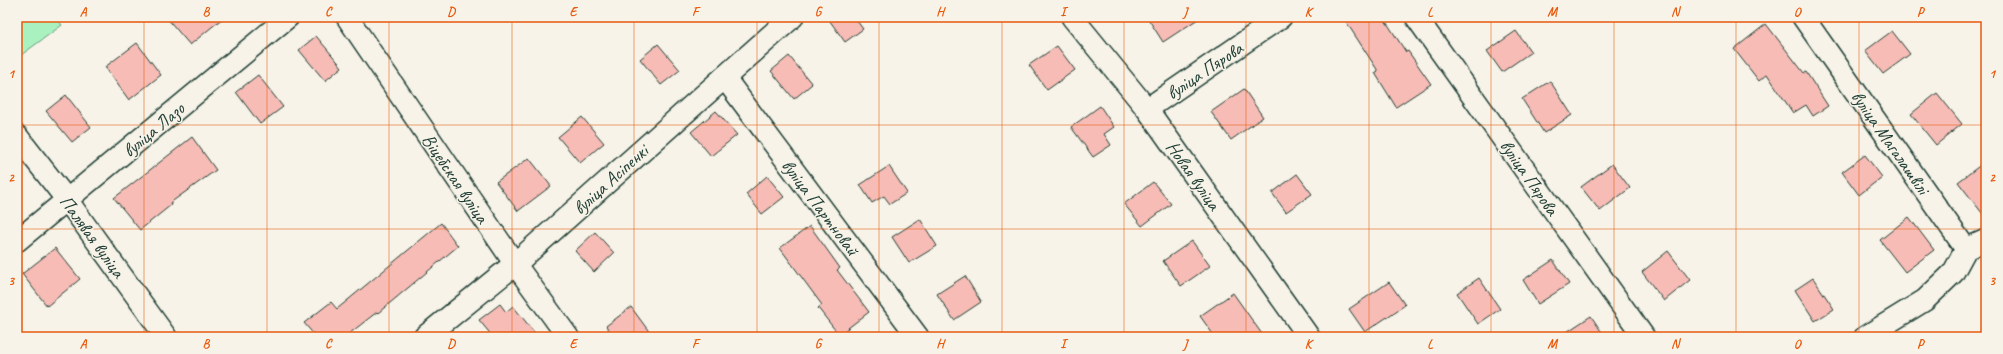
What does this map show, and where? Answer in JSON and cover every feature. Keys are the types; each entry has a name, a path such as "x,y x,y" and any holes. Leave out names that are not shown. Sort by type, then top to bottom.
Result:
{"street":[{"name":"вуліца Лазо","path":"17,241 288,17"},
{"name":"Віцебская вуліца","path":"347,17 515,264 568,337"},
{"name":"вуліца Асіпенкі","path":"425,337 515,264 792,17"},
{"name":"Новая вуліца","path":"1072,17 1147,109 1309,337"},
{"name":"вуліца Пярова","path":"1147,109 1281,17"},
{"name":"вуліца Пярова","path":"1416,17 1644,337"},
{"name":"вуліца Магалашвілі","path":"1803,17 1966,249"},
{"name":"вуліца Партновай","path":"724,77 918,337"},
{"name":"Палявая вуліца","path":"17,136 67,200 166,337"},
{"path":"1878,334 1925,300 1953,273 1966,249 1986,240"}],"green space":[{"path":"17,17 56,17 62,25 17,58"}],"building":[{"path":"166,17 224,17 190,45"},
{"path":"827,17 854,17 863,29 845,42"},
{"path":"1147,17 1201,17 1163,42"},
{"path":"1343,17 1383,17 1406,52 1408,51 1431,84 1396,107 1375,73 1378,71"},
{"path":"1766,24 1804,73 1806,72 1828,106 1813,116 1806,105 1793,113 1767,74 1759,81 1734,49"},
{"path":"1516,31 1531,52 1502,72 1487,51"},
{"path":"1892,31 1910,54 1883,74 1865,51"},
{"path":"316,36 342,67 325,81 299,50"},
{"path":"137,43 161,75 129,100 105,67"},
{"path":"658,44 680,70 661,85 640,59"},
{"path":"1057,46 1075,70 1047,90 1029,65"},
{"path":"789,56 812,84 794,99 771,71"},
{"path":"258,75 283,107 260,124 236,92"},
{"path":"1550,81 1572,115 1544,133 1522,99"},
{"path":"1244,89 1263,117 1231,140 1211,112"},
{"path":"1937,93 1962,124 1936,145 1911,114"},
{"path":"66,95 91,127 72,142 46,111"},
{"path":"1100,106 1114,127 1104,134 1111,145 1093,157 1071,127"},
{"path":"716,111 737,135 711,156 691,132"},
{"path":"582,117 604,143 580,163 558,137"},
{"path":"192,137 216,170 170,203 171,205 140,230 114,198"},
{"path":"1865,155 1882,177 1859,195 1842,172"},
{"path":"529,158 551,186 518,211 496,182"},
{"path":"1986,161 1986,218 1958,182"},
{"path":"1612,164 1630,188 1600,211 1581,187"},
{"path":"889,166 907,193 890,204 884,196 872,203 860,185"},
{"path":"1297,174 1312,194 1286,212 1272,193"},
{"path":"767,176 784,197 762,214 746,194"},
{"path":"1153,182 1171,204 1142,226 1124,204"},
{"path":"1909,217 1934,250 1905,272 1880,240"},
{"path":"920,219 937,246 909,263 892,237"},
{"path":"441,223 458,246 378,313 377,312 345,337 316,337 304,323 331,302 337,309"},
{"path":"810,226 840,268 837,270 869,312 839,335 818,308 822,305 780,248"},
{"path":"595,232 614,253 594,272 575,251"},
{"path":"1192,241 1210,266 1181,286 1163,261"},
{"path":"55,248 80,279 47,306 22,274"},
{"path":"1668,251 1690,280 1664,301 1642,272"},
{"path":"1553,260 1569,284 1538,304 1523,280"},
{"path":"965,276 981,302 954,320 937,294"},
{"path":"1479,278 1500,309 1478,324 1457,293"},
{"path":"1813,278 1834,309 1815,321 1795,290"},
{"path":"1389,282 1405,305 1365,332 1349,309"},
{"path":"1233,293 1264,337 1215,337 1200,316"},
{"path":"500,304 506,312 513,306 538,337 493,337 479,320"},
{"path":"631,307 653,337 615,337 606,326"},
{"path":"1591,316 1605,337 1559,337"}]}
